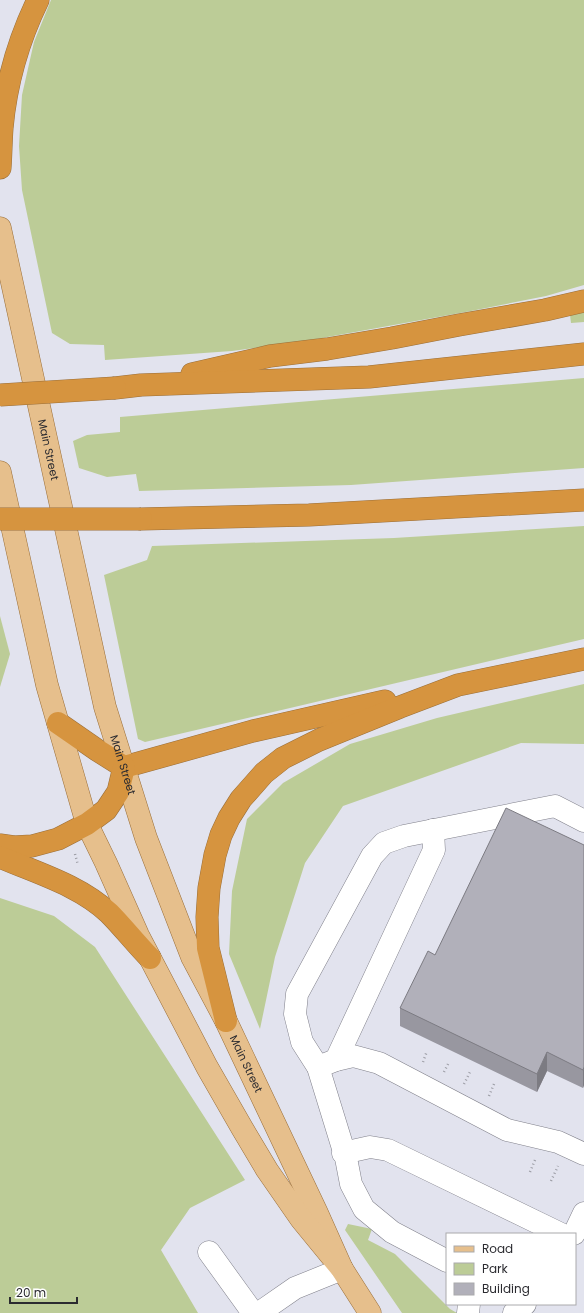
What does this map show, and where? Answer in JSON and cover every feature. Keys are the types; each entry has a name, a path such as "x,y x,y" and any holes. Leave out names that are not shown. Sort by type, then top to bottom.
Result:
{"highway":[{"path":"0,168 2,127 9,86 17,56 38,0"},
{"path":"141,385 270,356 327,349 392,338 545,310 584,301"},
{"path":"0,395 141,385 369,377 584,354"},
{"path":"0,519 141,519 308,515 584,500"},
{"path":"58,723 124,767 253,731 458,685 584,659"},
{"path":"226,1021 208,948 206,916 215,855 224,830 241,799 264,773 283,758 339,731 458,685"},
{"path":"0,845 14,847 32,846 58,839 87,824 106,810 118,792 124,767"},
{"path":"0,857 43,874 91,899 108,913 150,958"}],"main road":[{"name":"Main Street","path":"0,228 102,692 146,838 192,957 226,1021 342,1269"},
{"name":"Main Street","path":"0,472 47,685 87,824 138,935 208,1067 267,1170 300,1219 342,1269 370,1313"}],"lane":[{"path":"327,1063 302,1042 295,1014 297,994 372,856 384,844 404,836 555,806 584,822"},
{"path":"433,830 434,850 327,1063 343,1153 351,1184 364,1209 392,1232 446,1260"},
{"path":"327,1063 353,1056 379,1063 507,1130 558,1142 584,1154"},
{"path":"343,1153 370,1147 388,1150 559,1233"},
{"path":"574,1233 584,1213"},
{"path":"209,1252 253,1313"},
{"path":"259,1313 295,1288 342,1269"},
{"path":"514,1313 524,1305"}],"path":[{"path":"74,851 80,872"},
{"path":"530,1172 537,1154"},
{"path":"551,1182 558,1164"}],"green space":[{"path":"51,0 584,0 584,285 546,296 471,311 311,340 232,351 105,360 104,345 70,344 52,333 22,190 19,146 22,95 34,42"},
{"path":"584,311 584,322 571,323 570,315"},
{"path":"584,378 584,468 351,485 139,491 136,474 107,477 79,468 73,441 87,435 120,432 120,417"},
{"path":"584,526 584,639 145,742 138,739 104,575 147,560 152,546 394,538"},
{"path":"0,616 10,654 0,687"},
{"path":"584,684 584,744 521,743 343,806 305,863 275,957 260,1029 229,954 232,891 247,819 283,783 350,744 437,718"},
{"path":"0,898 54,916 95,947 245,1180 190,1208 161,1250 198,1313 0,1313"},
{"path":"348,1224 372,1229 368,1240 395,1254 450,1309 457,1313 402,1313 345,1230"}],"building":[{"path":"506,808 584,845 583,1070 547,1052 537,1074 400,1008 428,951 435,955"}]}
